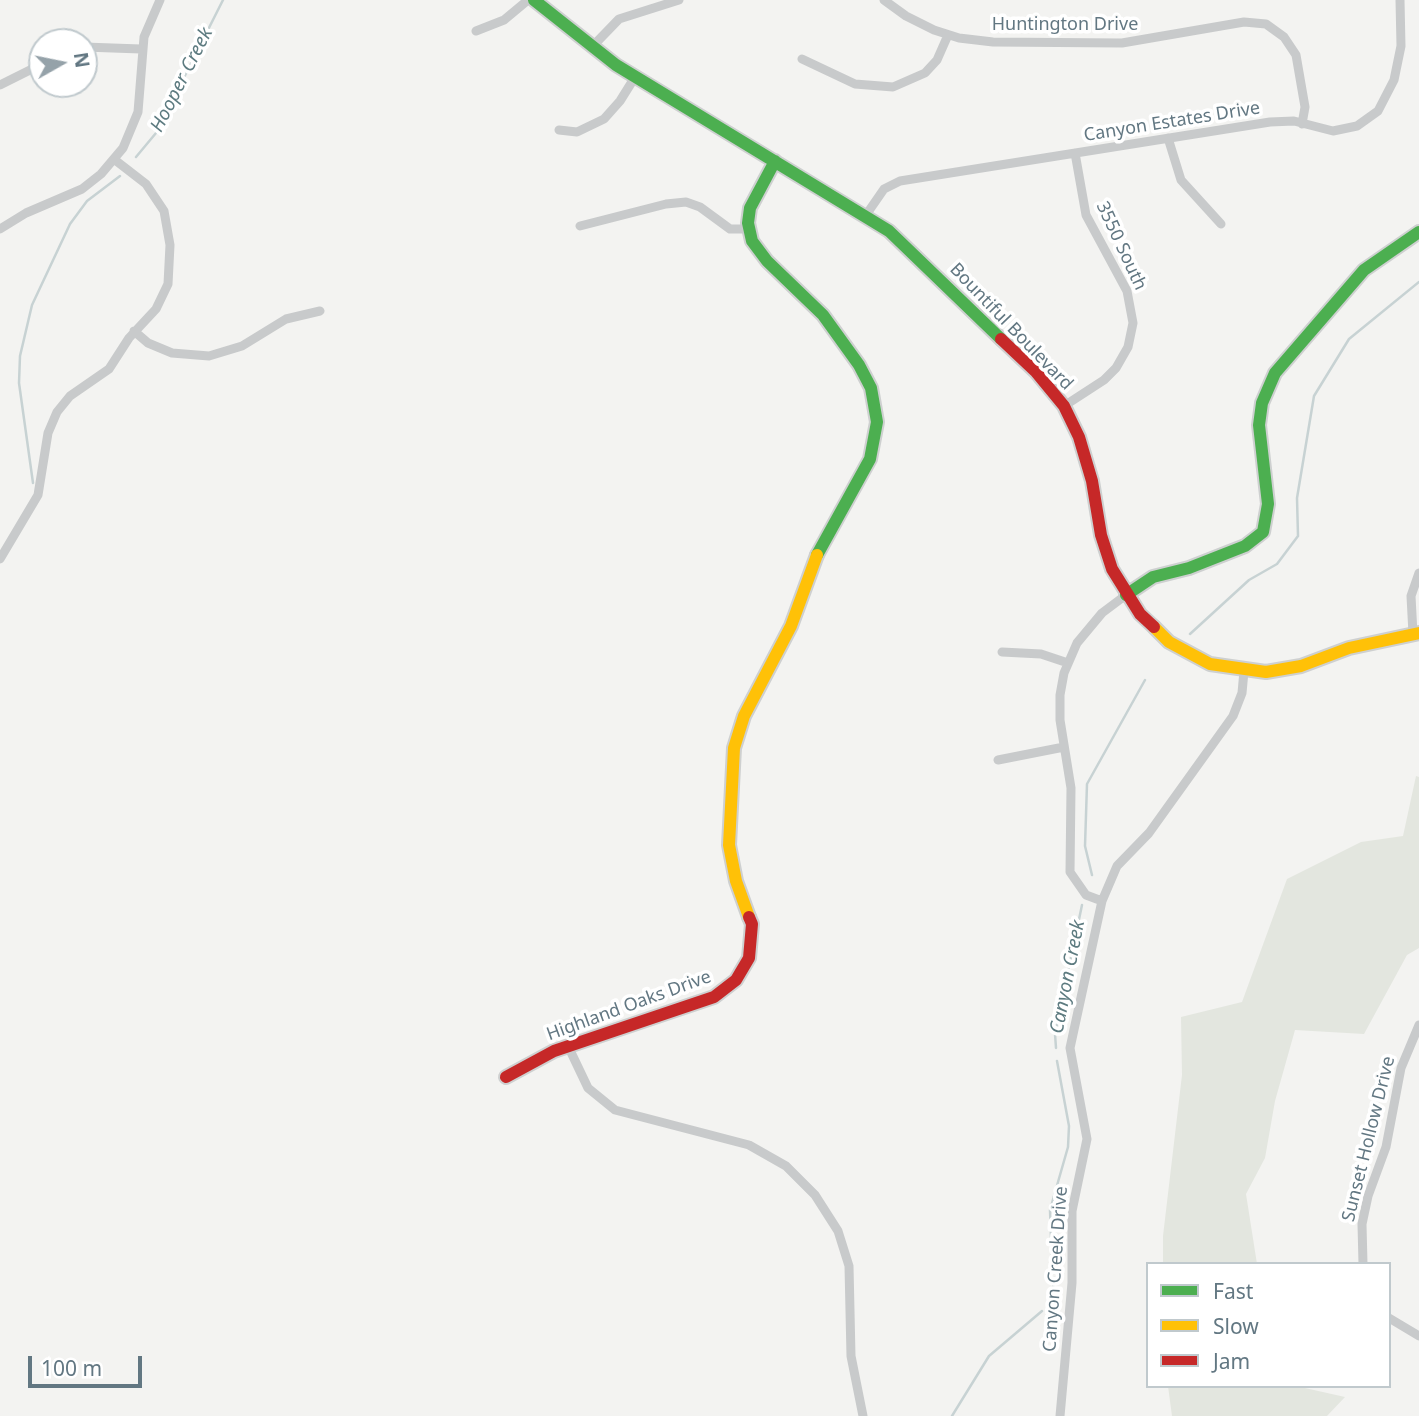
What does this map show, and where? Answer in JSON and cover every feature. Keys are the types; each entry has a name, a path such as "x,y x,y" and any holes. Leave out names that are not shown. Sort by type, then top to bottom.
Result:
{"street":[{"path":"0,229 26,213 82,189 115,160 130,137 138,112 141,49 148,24 160,0"},
{"path":"476,32 504,20 528,0"},
{"name":"Bountiful Boulevard","path":"534,0 592,48 635,77 866,215 921,260 1036,372 1063,405 1086,458 1107,557 1126,595 1149,625 1179,649 1210,664 1244,671 1290,669 1349,648 1416,634"},
{"path":"592,48 619,19 679,0"},
{"name":"Huntington Drive","path":"884,0 906,16 948,35 993,42 1113,44 1239,23 1261,23 1284,37 1296,55 1306,107 1302,124"},
{"name":"Canyon Estates Drive","path":"866,215 880,193 895,183 1277,121 1302,124 1319,130 1341,131 1357,126 1378,111 1387,98 1398,69 1402,32 1400,0"},
{"path":"802,59 855,84 894,87 925,73 937,60 948,35"},
{"path":"98,47 141,49"},
{"path":"0,85 28,71"},
{"path":"559,130 577,132 604,119 620,101 635,77"},
{"path":"1168,138 1181,180 1221,224"},
{"name":"3550 South","path":"1063,405 1104,380 1116,368 1128,347 1133,323 1127,291 1086,215 1074,153"},
{"path":"0,559 38,495 48,433 57,412 70,396 109,369 134,331 156,309 166,290 169,234 164,211 152,191 115,160"},
{"path":"580,226 666,204 686,202 705,209 730,229 749,229 750,208 775,161"},
{"name":"Highland Oaks Drive","path":"506,1077 568,1046 714,997 731,985 746,966 752,944 752,924 736,881 729,831 737,736 744,716 791,625 821,543 861,476 874,446 876,409 864,372 817,309 757,250 749,229"},
{"path":"1102,901 1086,895 1070,872 1071,788 1060,708 1068,663 1088,628 1126,595 1153,577 1189,568 1245,546 1258,537 1266,525 1268,511 1259,425 1262,403 1275,373 1364,270 1419,232"},
{"path":"134,331 148,342 172,353 209,356 242,346 286,319 320,311"},
{"path":"1416,634 1411,596 1419,573"},
{"path":"1002,652 1041,654 1068,663"},
{"name":"Canyon Creek Drive","path":"1060,1416 1072,1283 1073,1202 1087,1139 1070,1048 1102,901 1118,866 1149,834 1233,716 1242,693 1244,671"},
{"path":"998,760 1064,747"},
{"name":"Sunset Hollow Drive","path":"1363,1262 1363,1224 1368,1196 1386,1147 1401,1068 1419,1025"},
{"path":"568,1046 582,1080 607,1106 638,1119 749,1145 786,1166 815,1195 838,1231 849,1266 851,1356 863,1416"},
{"path":"1391,1319 1419,1336"}],"shaded area":[{"path":"1416,776 1419,777 1419,948 1407,955 1364,1034 1295,1030 1275,1101 1265,1158 1246,1194 1257,1262 1163,1262 1163,1236 1182,1075 1181,1017 1242,1002 1287,879 1361,842 1403,836"},
{"path":"1168,1388 1305,1388 1345,1397 1327,1416 1172,1416"}],"waterway":[{"name":"Hooper Creek","path":"136,157 156,133 223,0"},
{"name":"Hooper Creek","path":"33,483 19,383 20,356 32,305 70,224 87,201 120,176"},
{"name":"Canyon Creek","path":"1190,634 1249,580 1277,564 1298,536 1297,498 1314,396 1349,339 1419,282"},
{"name":"Canyon Creek","path":"1092,875 1085,846 1087,784 1145,680"},
{"name":"Canyon Creek","path":"1056,1048 1055,1034 1082,905"},
{"name":"Canyon Creek","path":"1052,1265 1050,1210 1068,1147 1069,1126 1057,1061"},
{"name":"Canyon Creek","path":"1050,1300 1055,1278"},
{"name":"Canyon Creek","path":"952,1416 989,1356 1042,1311"}],"traffic: fast":[{"path":"534,0 616,65 889,231 1001,339"},
{"path":"775,161 750,208 748,223 752,241 767,261 823,315 859,365 871,388 877,422 870,459 817,555"},
{"path":"1126,595 1153,577 1189,568 1245,546 1263,532 1268,504 1259,425 1262,403 1275,373 1364,270 1419,232"}],"traffic: slow":[{"path":"749,917 736,881 729,845 734,748 744,716 791,626 817,555"},
{"path":"1154,627 1169,642 1210,664 1266,672 1301,666 1349,648 1419,633"}],"traffic: jam":[{"path":"1001,339 1036,372 1064,406 1079,437 1092,481 1101,535 1112,569 1140,614 1154,627"},
{"path":"506,1077 554,1051 714,997 736,980 749,958 752,924 749,917"}]}
